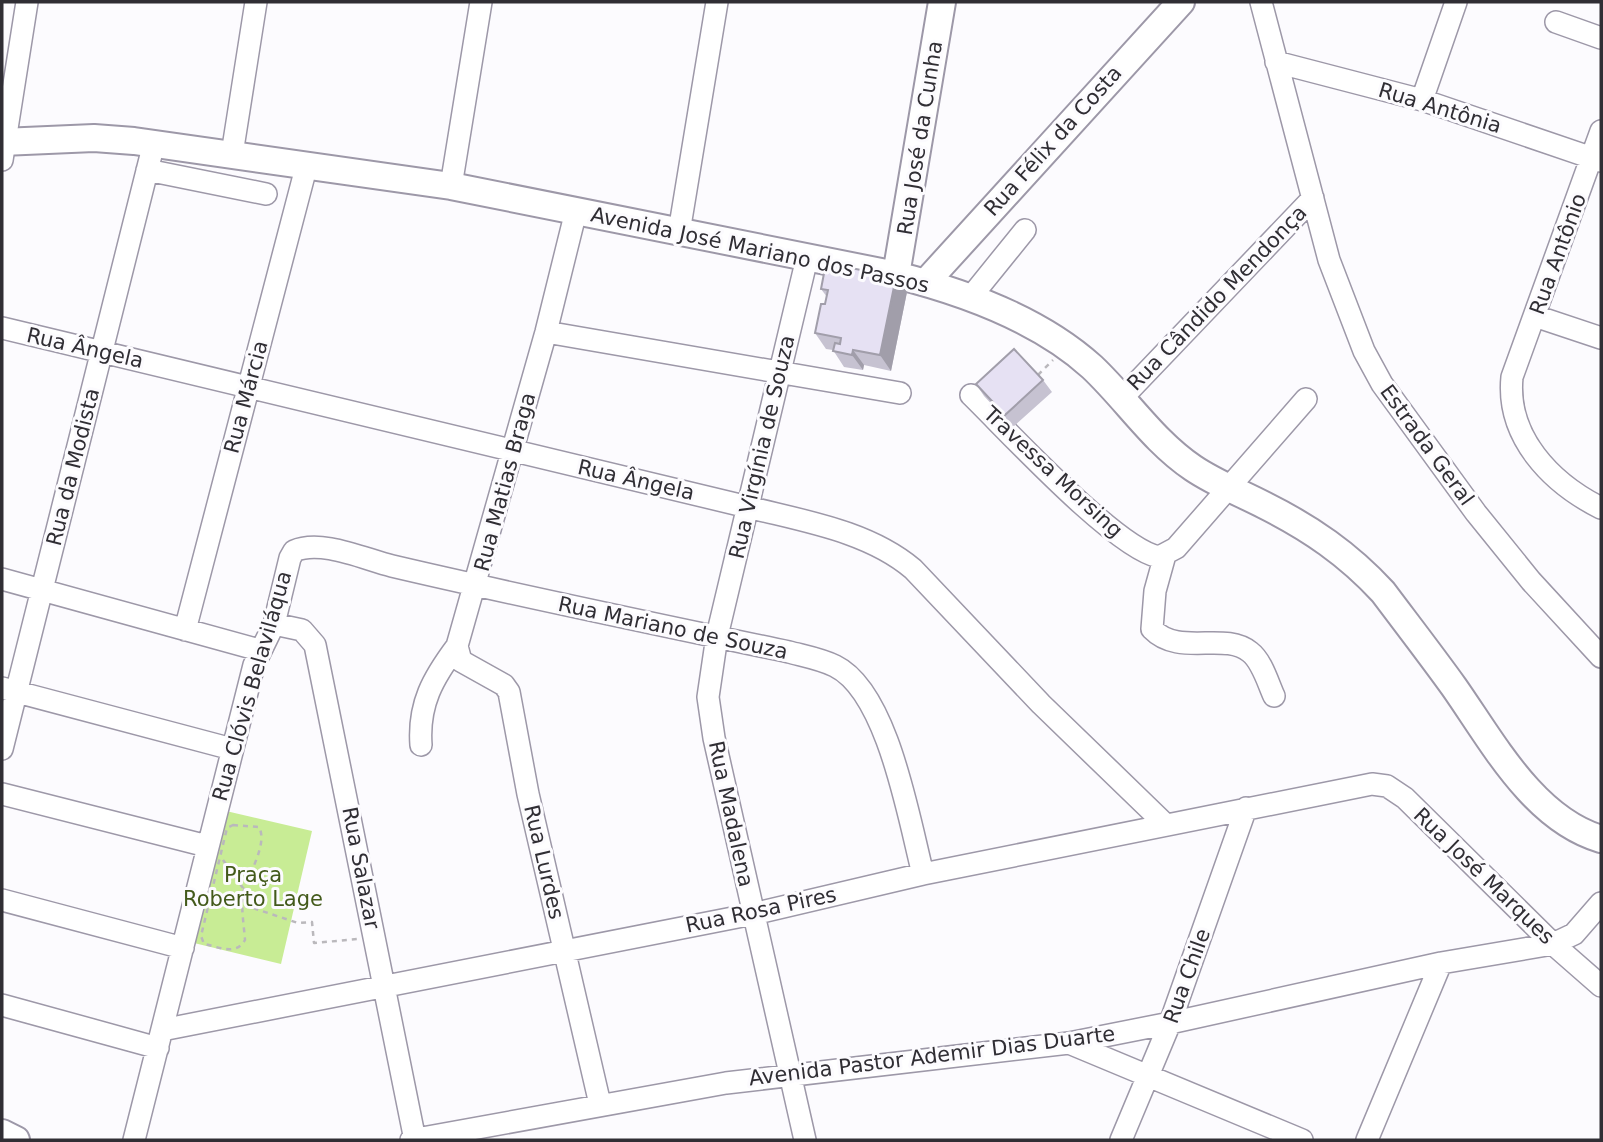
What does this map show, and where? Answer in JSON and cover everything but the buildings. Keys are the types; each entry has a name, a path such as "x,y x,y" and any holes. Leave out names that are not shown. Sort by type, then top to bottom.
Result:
{"main road":[{"name":"Rua José da Cunha","path":"896,275 942,2"},
{"name":"Rua Félix da Costa","path":"926,282 1181,2"},
{"name":"Avenida José Mariano dos Passos","path":"3,148 94,138 307,164 452,186 896,275 926,282 970,298 1056,341 1090,366 1147,428 1178,456 1230,488 1317,534 1360,567 1383,592 1506,761 1533,793 1555,813 1601,839"},
{"path":"2,1133 16,1140"}],"street":[{"path":"3,148 27,2"},
{"path":"232,154 256,2"},
{"path":"452,186 481,2"},
{"path":"679,232 717,2"},
{"name":"Estrada Geral","path":"1261,2 1342,299 1382,384 1476,513 1531,581 1601,657"},
{"path":"1422,100 1456,2"},
{"path":"1556,22 1601,38"},
{"name":"Rua Antônia","path":"1276,62 1422,100 1597,160"},
{"name":"Rua Antônio","path":"1601,131 1597,160 1512,377 1515,414 1538,461 1551,477 1601,508"},
{"name":"Rua da Modista","path":"2,749 9,690 42,590 154,144"},
{"name":"Rua Márcia","path":"185,630 307,164"},
{"path":"147,170 266,194"},
{"name":"Rua Cândido Mendonça","path":"1122,398 1313,198"},
{"name":"Rua Matias Braga","path":"421,745 421,713 424,701 439,670 457,646 476,586 546,332 576,211"},
{"path":"970,298 1025,230"},
{"name":"Rua Virgínia de Souza","path":"717,636 807,257"},
{"path":"1535,316 1601,338"},
{"name":"Rua Ângela","path":"2,328 832,529 905,562 1041,704 1166,825"},
{"path":"546,332 900,393"},
{"name":"Travessa Morsing","path":"971,395 1110,528 1151,556 1165,555"},
{"path":"1274,696 1251,652 1234,645 1180,643 1161,638 1152,629 1155,591 1165,555 1176,548 1306,399"},
{"name":"Rua Mariano de Souza","path":"290,558 293,551 313,547 476,586 717,636 836,666 866,695 887,740 923,874"},
{"name":"Rua Clóvis Belaviláqua","path":"134,1140 183,948 214,851 232,749 259,650 274,624 290,558"},
{"path":"2,579 259,650"},
{"name":"Rua Salazar","path":"274,624 302,631 315,645 414,1140"},
{"name":"Rua Madalena","path":"717,636 709,683 710,719 805,1140"},
{"name":"Rua Lurdes","path":"457,646 461,661 504,685 509,692 528,794 600,1104"},
{"path":"9,690 232,749"},
{"name":"Rua José Marques","path":"1359,786 1382,785 1405,798 1553,944 1601,986"},
{"name":"Rua Rosa Pires","path":"160,1039 564,950 752,914 923,874 1359,786"},
{"path":"2,794 214,851"},
{"name":"Rua Chile","path":"1121,1140 1170,1023 1246,808"},
{"path":"2,900 183,948"},
{"name":"Avenida Pastor Ademir Dias Duarte","path":"414,1140 600,1104 792,1073 1069,1043 1170,1023 1441,963 1553,944 1574,934 1601,903"},
{"path":"1367,1140 1441,963"},
{"path":"2,1005 160,1039"},
{"path":"1069,1043 1302,1140"}],"path":[{"path":"1037,376 1058,355"},
{"path":"228,826 260,828 251,877 244,890 242,945 229,950 202,942 214,851 228,826"},
{"path":"214,851 244,890"},
{"path":"244,905 298,923 312,922 314,943 375,937"}],"green space":[{"name":"Praça Roberto Lage","path":"226,811 312,831 281,964 194,943"}]}
